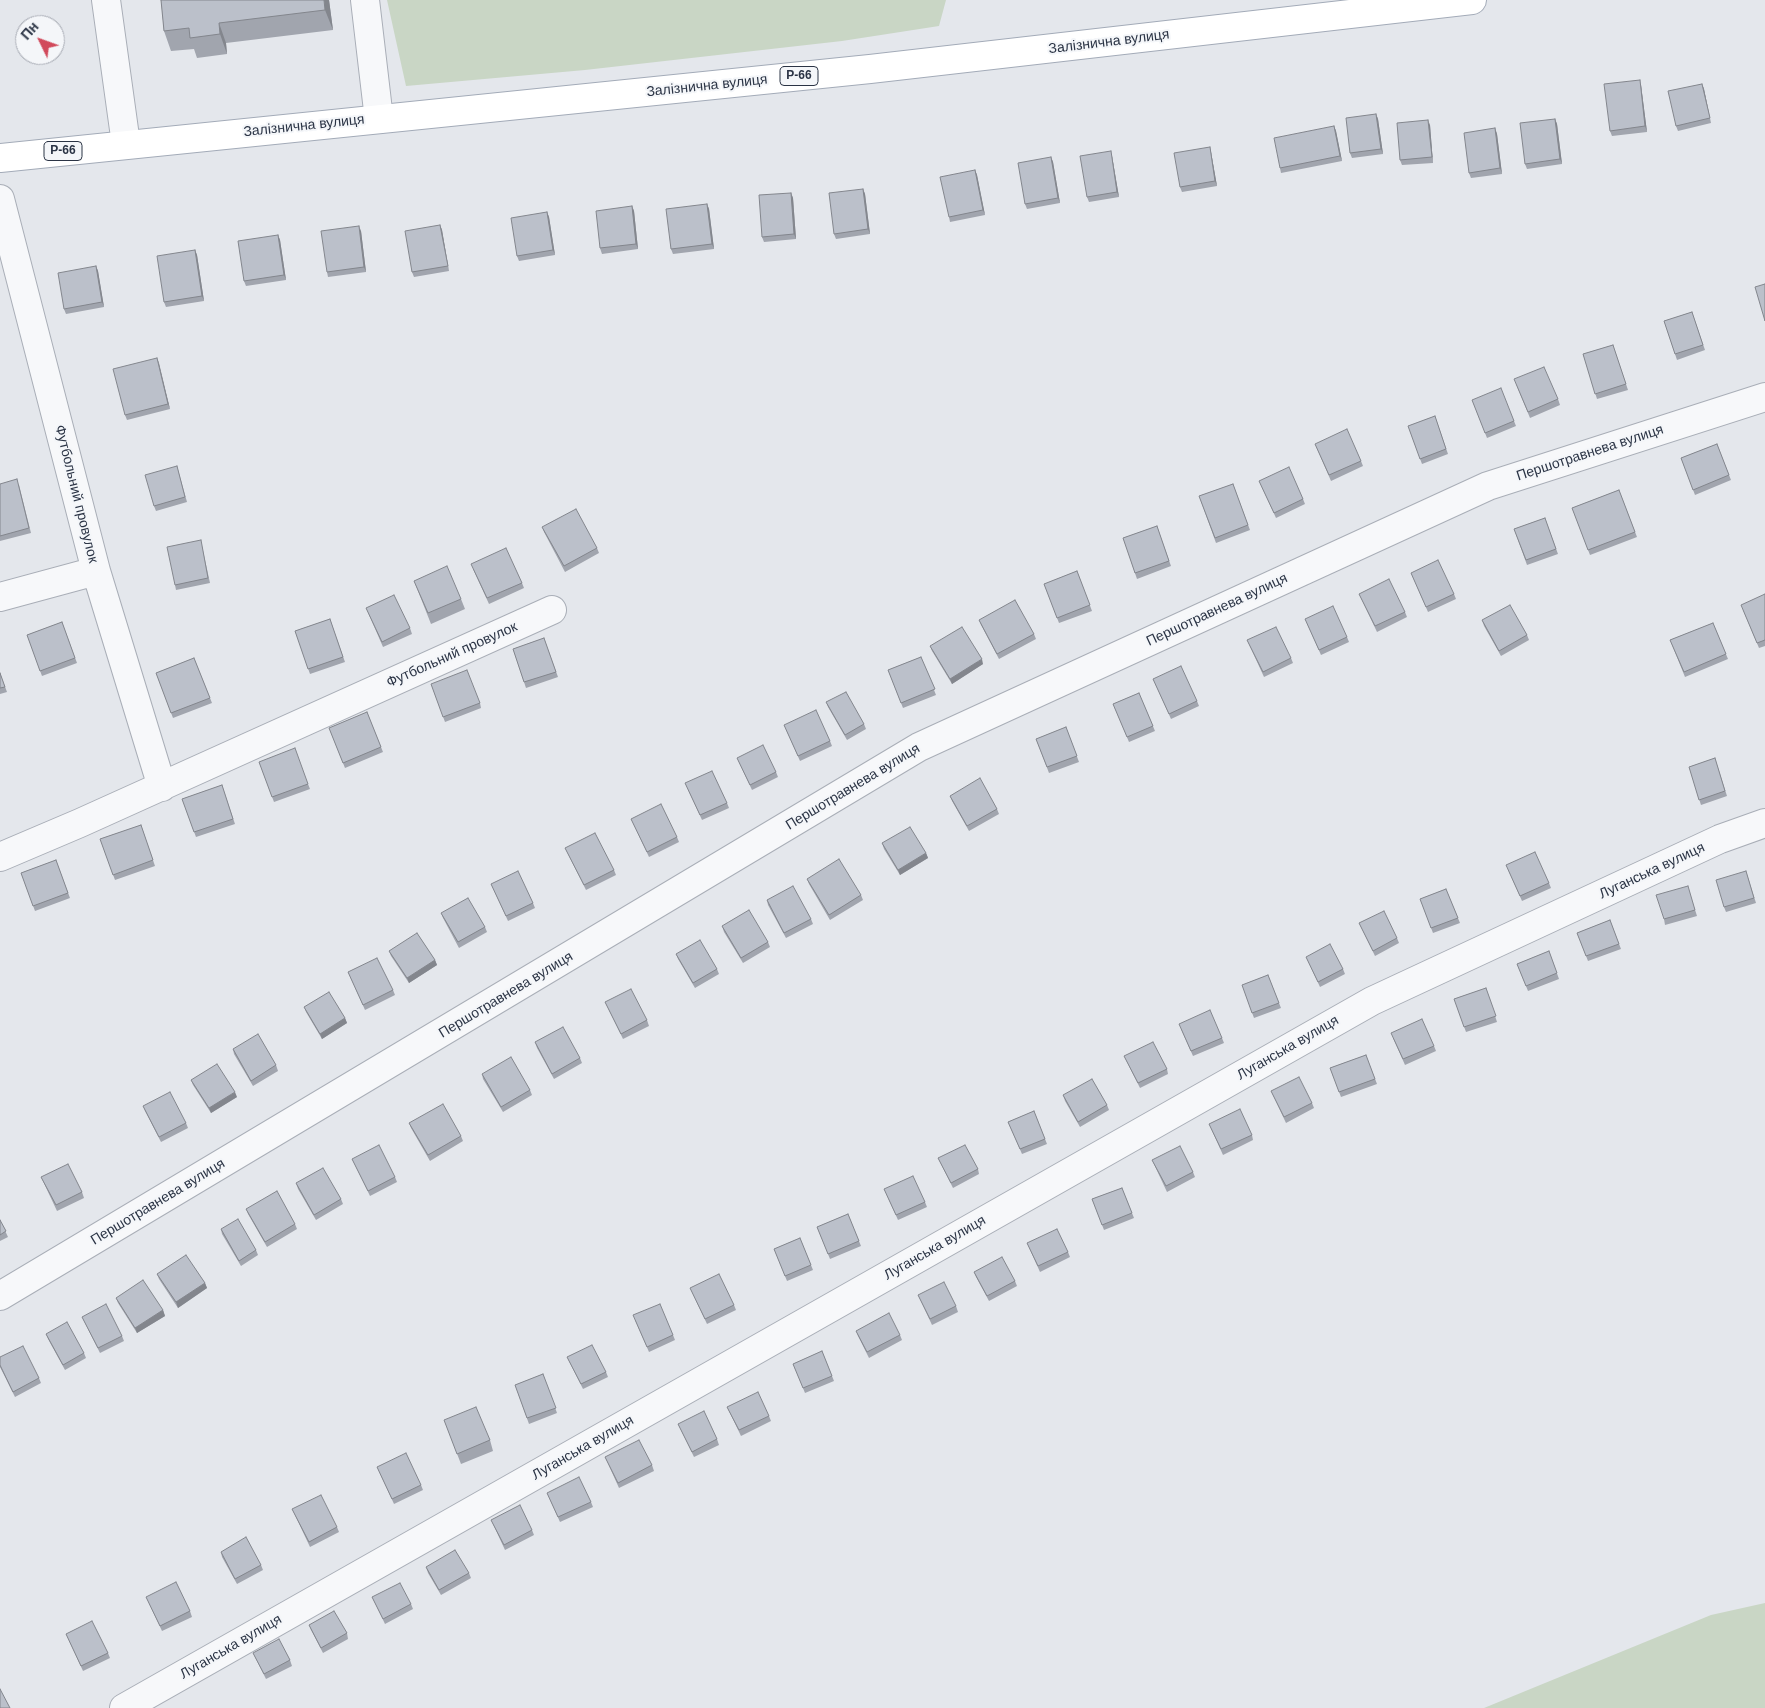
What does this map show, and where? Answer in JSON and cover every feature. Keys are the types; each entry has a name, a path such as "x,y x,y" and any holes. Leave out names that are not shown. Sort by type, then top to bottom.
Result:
{"main road":[{"name":"Залізнична вулиця","path":"0,158 870,69 1472,0"}],"street":[{"path":"106,0 126,144"},
{"path":"365,0 379,119"},
{"name":"Футбольний провулок","path":"0,199 96,571 162,787"},
{"name":"Першотравнева вулиця","path":"0,1296 919,747 1488,486 1765,397"},
{"path":"0,597 96,571"},
{"name":"Футбольний провулок","path":"0,856 80,824 552,610"},
{"name":"Луганська вулиця","path":"124,1708 1372,1001 1720,839 1765,823"}],"green space":[{"path":"387,0 946,0 939,26 842,41 585,70 406,86"},
{"path":"1765,1603 1765,1708 1484,1708 1711,1615"}],"building":[{"path":"161,0 324,0 325,10 219,23 220,34 190,38 189,28 164,31"},
{"path":"1640,80 1645,126 1610,131 1604,84"},
{"path":"1702,84 1710,118 1676,126 1668,91"},
{"path":"1376,114 1381,149 1350,153 1346,118"},
{"path":"1555,119 1560,159 1525,164 1520,123"},
{"path":"1428,120 1432,157 1400,160 1397,123"},
{"path":"1334,126 1340,156 1280,168 1274,138"},
{"path":"1495,128 1500,168 1469,173 1464,133"},
{"path":"1210,147 1215,181 1180,187 1174,153"},
{"path":"1111,151 1117,192 1087,197 1080,156"},
{"path":"1051,157 1058,198 1025,204 1018,163"},
{"path":"975,170 983,210 949,217 940,177"},
{"path":"863,189 868,229 834,234 829,193"},
{"path":"791,193 794,234 762,237 759,195"},
{"path":"707,204 712,244 671,249 666,209"},
{"path":"632,206 636,244 600,248 596,211"},
{"path":"547,212 553,250 517,256 511,218"},
{"path":"440,225 448,266 412,272 405,231"},
{"path":"359,226 364,267 327,272 321,231"},
{"path":"278,235 284,275 244,281 238,241"},
{"path":"195,250 202,296 164,302 157,256"},
{"path":"96,266 102,302 64,309 58,273"},
{"path":"1765,284 1765,321 1755,287"},
{"path":"1692,312 1703,345 1675,354 1664,321"},
{"path":"1613,345 1626,384 1595,394 1583,354"},
{"path":"157,358 168,404 125,415 113,369"},
{"path":"1544,367 1558,399 1528,412 1514,379"},
{"path":"1501,388 1514,421 1485,433 1472,400"},
{"path":"1435,416 1446,449 1420,459 1408,426"},
{"path":"1347,429 1361,461 1329,475 1315,444"},
{"path":"1717,444 1729,475 1693,490 1681,458"},
{"path":"177,466 185,497 154,506 145,475"},
{"path":"1289,467 1303,499 1274,513 1259,481"},
{"path":"17,479 29,528 0,536 0,484"},
{"path":"1233,484 1248,525 1215,538 1199,496"},
{"path":"1619,490 1635,532 1588,550 1572,508"},
{"path":"576,509 597,548 564,566 542,527"},
{"path":"1545,518 1556,549 1526,560 1514,529"},
{"path":"1157,526 1169,561 1135,573 1123,538"},
{"path":"201,540 208,578 175,585 167,547"},
{"path":"506,548 522,583 487,598 471,564"},
{"path":"1438,560 1454,594 1426,607 1411,573"},
{"path":"447,566 461,599 428,613 414,581"},
{"path":"1077,571 1090,605 1057,618 1044,584"},
{"path":"1389,579 1405,612 1375,626 1359,594"},
{"path":"1765,594 1765,640 1757,643 1741,605"},
{"path":"394,595 410,628 382,642 366,608"},
{"path":"1015,600 1034,634 997,654 979,620"},
{"path":"1510,605 1527,635 1499,651 1482,620"},
{"path":"1333,606 1347,637 1319,650 1305,619"},
{"path":"330,619 343,657 308,669 295,631"},
{"path":"62,622 75,658 40,671 27,635"},
{"path":"1713,623 1726,654 1684,672 1670,640"},
{"path":"962,627 982,659 950,679 930,646"},
{"path":"1276,627 1291,658 1263,672 1247,640"},
{"path":"544,638 556,672 524,682 513,649"},
{"path":"921,657 935,689 901,703 888,670"},
{"path":"194,658 210,698 171,713 156,673"},
{"path":"1181,666 1197,701 1169,714 1153,679"},
{"path":"467,670 480,703 443,717 431,684"},
{"path":"0,673 5,687 0,688"},
{"path":"846,692 864,724 845,735 826,702"},
{"path":"1139,693 1153,726 1127,737 1113,704"},
{"path":"816,710 830,741 798,756 784,725"},
{"path":"367,712 381,747 343,763 329,728"},
{"path":"1066,727 1077,756 1047,767 1036,739"},
{"path":"763,745 776,772 750,785 737,758"},
{"path":"295,748 308,784 272,797 259,762"},
{"path":"1715,758 1725,791 1699,800 1689,767"},
{"path":"712,771 727,803 700,815 685,783"},
{"path":"980,778 997,809 967,826 950,796"},
{"path":"222,785 233,819 194,832 182,799"},
{"path":"661,804 677,837 647,852 631,819"},
{"path":"141,825 153,860 113,875 100,839"},
{"path":"910,827 926,853 898,870 882,843"},
{"path":"595,833 614,870 584,885 565,848"},
{"path":"1535,852 1549,883 1520,896 1506,865"},
{"path":"839,859 861,895 829,915 807,879"},
{"path":"56,860 68,893 33,906 21,873"},
{"path":"518,871 533,903 506,916 491,884"},
{"path":"1746,871 1754,898 1724,907 1716,880"},
{"path":"793,886 811,919 784,933 767,900"},
{"path":"1688,886 1695,910 1664,919 1656,895"},
{"path":"1446,889 1458,918 1431,928 1420,899"},
{"path":"468,898 485,927 458,942 441,913"},
{"path":"749,910 768,942 741,958 722,926"},
{"path":"1384,911 1397,938 1373,951 1359,923"},
{"path":"1610,920 1619,944 1586,956 1577,933"},
{"path":"417,933 435,960 407,978 389,951"},
{"path":"700,940 717,969 693,983 676,954"},
{"path":"1330,944 1343,969 1318,982 1306,957"},
{"path":"1549,951 1557,973 1526,986 1517,964"},
{"path":"377,958 393,990 363,1005 348,972"},
{"path":"1268,975 1279,1003 1252,1013 1242,985"},
{"path":"1486,988 1496,1016 1464,1027 1454,999"},
{"path":"631,989 647,1020 621,1034 605,1002"},
{"path":"329,992 345,1018 320,1034 304,1007"},
{"path":"1210,1010 1222,1038 1191,1051 1179,1024"},
{"path":"1422,1019 1434,1046 1403,1059 1391,1033"},
{"path":"563,1027 580,1058 552,1074 535,1042"},
{"path":"258,1034 276,1065 251,1081 233,1049"},
{"path":"1153,1042 1167,1069 1138,1083 1124,1056"},
{"path":"1366,1055 1375,1079 1339,1092 1330,1068"},
{"path":"511,1057 530,1090 501,1107 482,1074"},
{"path":"217,1064 235,1092 209,1108 191,1080"},
{"path":"1299,1077 1312,1103 1284,1117 1271,1091"},
{"path":"1092,1079 1107,1105 1078,1122 1063,1095"},
{"path":"170,1092 186,1123 159,1137 143,1106"},
{"path":"443,1104 461,1136 428,1155 409,1123"},
{"path":"1240,1109 1252,1135 1221,1149 1209,1124"},
{"path":"1034,1111 1045,1139 1020,1149 1008,1122"},
{"path":"379,1145 395,1177 368,1191 352,1159"},
{"path":"965,1145 978,1169 951,1183 938,1158"},
{"path":"1180,1146 1193,1172 1166,1186 1152,1160"},
{"path":"68,1164 82,1192 56,1205 41,1177"},
{"path":"323,1168 341,1199 314,1215 296,1183"},
{"path":"913,1176 925,1202 896,1215 884,1189"},
{"path":"1122,1188 1132,1213 1102,1225 1092,1199"},
{"path":"277,1191 295,1224 265,1242 246,1209"},
{"path":"848,1214 859,1241 828,1254 817,1227"},
{"path":"238,1219 256,1250 239,1261 221,1229"},
{"path":"0,1220 6,1231 0,1235"},
{"path":"1057,1229 1068,1252 1038,1266 1027,1243"},
{"path":"800,1238 811,1265 785,1276 774,1249"},
{"path":"186,1255 205,1283 176,1302 157,1274"},
{"path":"1002,1257 1015,1281 987,1296 974,1272"},
{"path":"719,1274 734,1305 705,1319 690,1288"},
{"path":"143,1280 163,1310 135,1328 116,1298"},
{"path":"944,1282 956,1306 930,1319 918,1295"},
{"path":"106,1304 122,1336 98,1348 82,1317"},
{"path":"660,1304 673,1335 647,1347 633,1315"},
{"path":"889,1313 900,1335 867,1352 856,1331"},
{"path":"67,1322 84,1353 63,1365 46,1334"},
{"path":"592,1345 606,1372 581,1384 567,1357"},
{"path":"23,1346 39,1378 13,1392 0,1365 0,1357"},
{"path":"822,1351 832,1376 803,1388 793,1364"},
{"path":"543,1374 556,1408 527,1418 515,1385"},
{"path":"758,1392 769,1416 739,1430 727,1407"},
{"path":"476,1407 490,1440 457,1454 444,1420"},
{"path":"704,1411 717,1439 692,1452 678,1424"},
{"path":"639,1440 652,1465 618,1483 605,1457"},
{"path":"406,1453 421,1485 392,1499 377,1467"},
{"path":"579,1477 591,1502 558,1517 547,1493"},
{"path":"321,1495 337,1527 309,1542 292,1509"},
{"path":"520,1505 532,1530 504,1545 491,1520"},
{"path":"246,1537 261,1565 235,1579 221,1552"},
{"path":"455,1550 469,1573 439,1590 426,1567"},
{"path":"176,1582 190,1611 160,1626 146,1597"},
{"path":"400,1583 411,1604 383,1619 372,1597"},
{"path":"334,1611 347,1633 321,1648 309,1625"},
{"path":"92,1621 108,1653 81,1666 66,1634"},
{"path":"279,1639 290,1660 264,1674 253,1653"},
{"path":"0,1689 10,1708 0,1708"}]}
